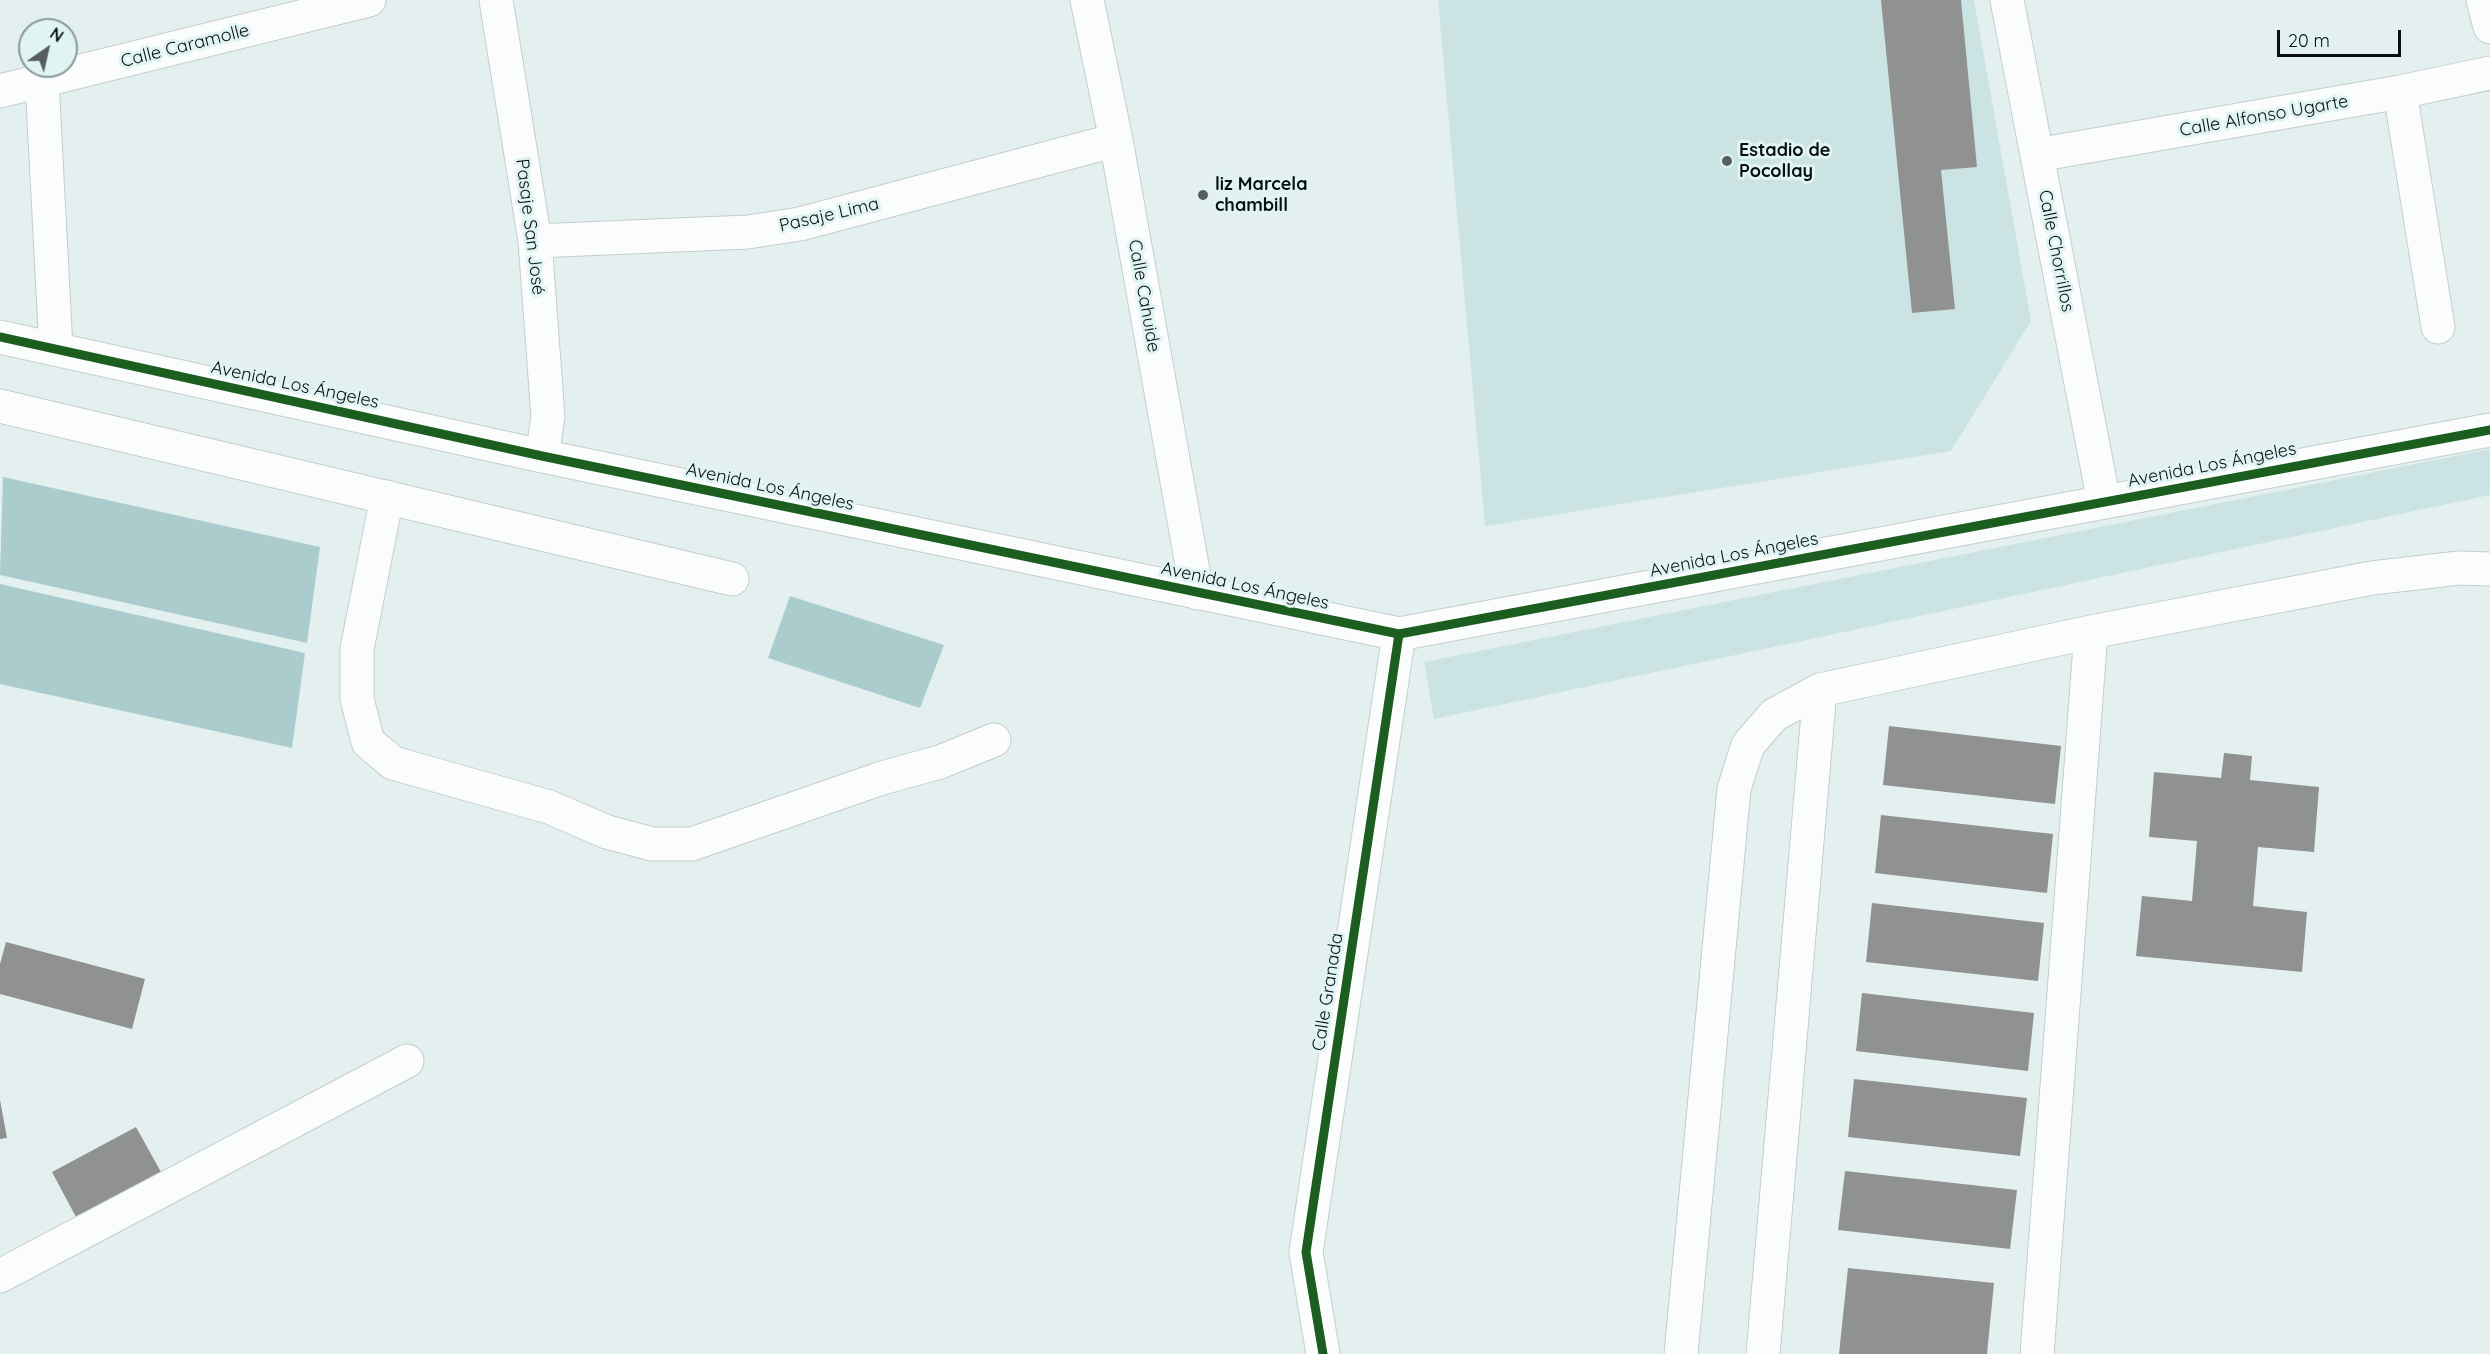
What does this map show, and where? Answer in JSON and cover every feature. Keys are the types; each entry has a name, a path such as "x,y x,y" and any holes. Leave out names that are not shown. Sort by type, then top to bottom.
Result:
{"street":[{"name":"Calle Caramolle","path":"0,91 369,0"},
{"name":"Pasaje San José","path":"496,0 534,241 548,417 542,456"},
{"name":"Calle Cahuide","path":"1087,0 1116,140 1197,593"},
{"name":"Calle Chorrillos","path":"2007,0 2104,502"},
{"path":"2483,0 2490,27"},
{"name":"Calle Alfonso Ugarte","path":"2037,155 2400,92 2490,73"},
{"path":"42,81 56,349"},
{"path":"2400,92 2438,327"},
{"name":"Pasaje Lima","path":"534,241 748,232 800,224 1116,140"},
{"name":"Avenida Los Ángeles","path":"0,337 542,456 1399,634 2490,430"},
{"path":"0,406 732,579"},
{"path":"387,497 357,649 357,699 368,742 393,763 549,807 607,832 652,844 692,844 882,778 940,762 994,740"},
{"path":"1681,1354 1734,789 1748,745 1774,715 1820,690 2091,632 2372,579 2459,568 2490,569"},
{"path":"2037,1354 2091,632"},
{"name":"Calle Granada","path":"1323,1354 1306,1252 1399,634"},
{"path":"1763,1354 1820,690"},
{"path":"0,1276 407,1061"}],"shaded area":[{"name":"Estadio de Pocollay","path":"1438,0 1974,0 2031,321 1951,451 1485,526"},
{"path":"2490,449 2490,495 1434,719 1424,662"},
{"path":"3,477 320,547 307,643 0,575"},
{"path":"0,584 305,653 292,748 0,684"},
{"path":"790,596 944,645 920,708 768,658"}],"building":[{"path":"1881,0 1961,0 1977,167 1941,170 1955,309 1912,313"},
{"path":"1889,726 2061,746 2055,804 1883,785"},
{"path":"2224,753 2252,756 2250,780 2319,787 2314,852 2258,847 2253,906 2307,912 2302,972 2136,956 2142,896 2192,901 2197,841 2149,837 2154,772 2221,778"},
{"path":"1881,815 2053,834 2047,893 1875,873"},
{"path":"1872,903 2044,923 2038,981 1866,962"},
{"path":"6,942 145,979 132,1029 0,994 0,964"},
{"path":"1862,993 2034,1013 2028,1071 1856,1051"},
{"path":"1854,1079 2027,1098 2020,1156 1848,1137"},
{"path":"0,1100 7,1138 0,1139"},
{"path":"136,1127 161,1172 76,1217 52,1172"},
{"path":"1845,1171 2017,1190 2010,1249 1838,1230"},
{"path":"1848,1268 1994,1283 1987,1354 1839,1354"}],"cycle path":[{"path":"0,337 542,456 1399,634 2490,430"},
{"path":"1323,1354 1306,1252 1399,634"}],"place":[{"name":"Estadio de Pocollay","path":"1727,161"},
{"name":"liz Marcela chambill","path":"1203,195"}]}
